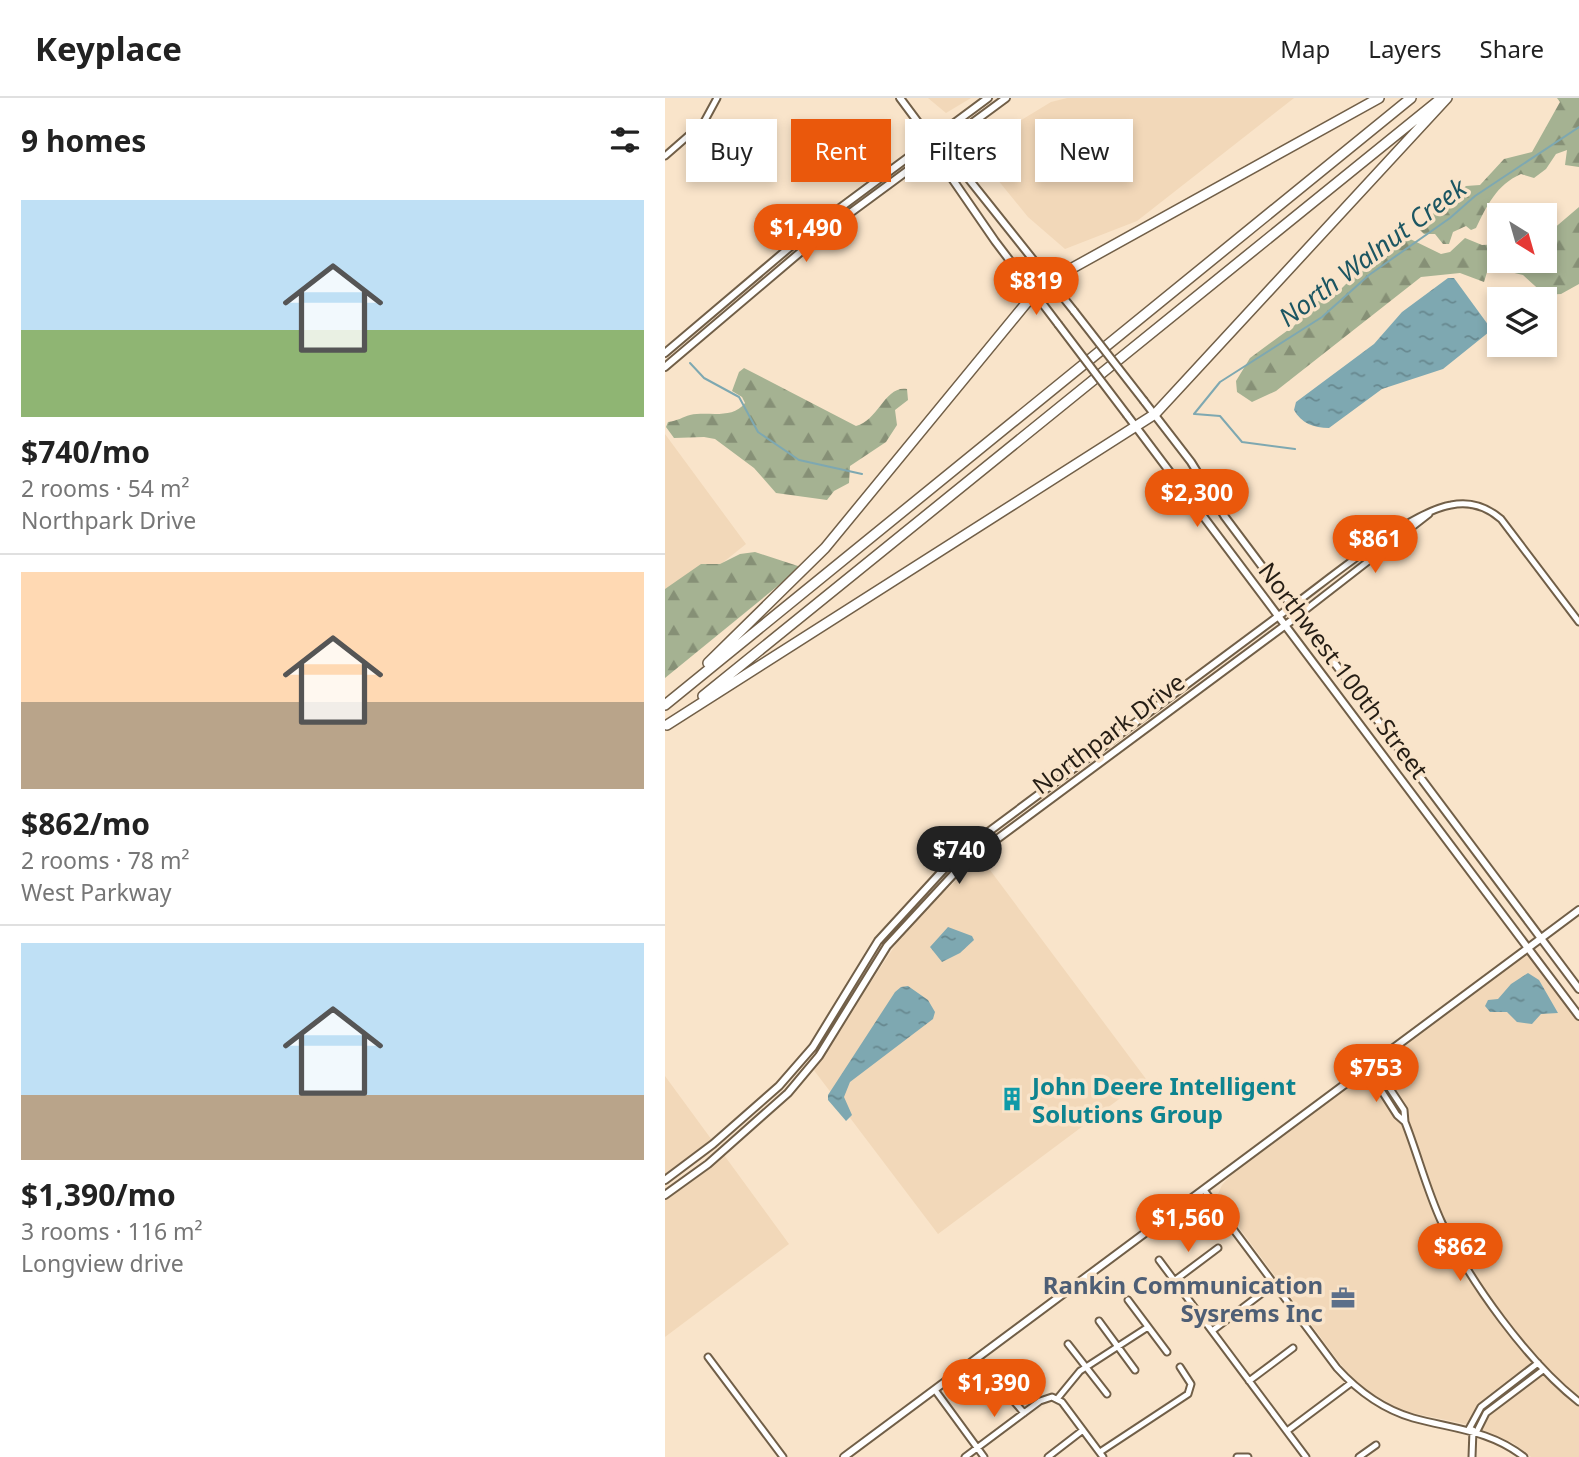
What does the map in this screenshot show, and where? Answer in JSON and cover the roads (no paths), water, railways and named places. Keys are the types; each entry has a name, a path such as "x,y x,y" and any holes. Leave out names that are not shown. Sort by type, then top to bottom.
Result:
{"highway":[{"path":"665,704 825,548 1036,295 1051,282 1379,98"},
{"path":"665,704 1411,98"},
{"path":"666,726 1442,98"},
{"path":"666,726 1155,414 1447,98"}],"street":[{"path":"665,156 703,122 717,98"},
{"path":"900,98 916,119"},
{"path":"960,119 988,98"},
{"path":"978,119 1006,98"},
{"path":"665,353 809,231 905,159"},
{"path":"665,367 813,242 905,174"},
{"name":"Northwest 100th Street","path":"955,182 1036,295 1579,1016"},
{"name":"Northwest 100th Street","path":"971,182 1155,414 1191,462 1219,509 1579,989"},
{"name":"Northpark Drive","path":"665,1180 713,1144 779,1086 813,1047 867,956 890,925 956,856 1369,550 1432,512 1451,505 1470,504 1495,514 1507,526 1579,622"},
{"name":"Northpark Drive","path":"665,1195 708,1164 787,1093 819,1056 887,946 953,874 1375,559 1432,512"},
{"path":"1150,712 1157,721"},
{"path":"1004,820 1010,830"},
{"path":"843,1457 1579,910"},
{"path":"1370,1066 1397,1115 1405,1122 1440,1220 1468,1271 1543,1370 1579,1402"},
{"path":"779,1086 787,1093"},
{"path":"1204,1190 1350,1383 1385,1407 1411,1417 1473,1430 1504,1443 1524,1457"},
{"path":"1174,1281 1218,1248"},
{"path":"1159,1260 1306,1457"},
{"path":"1212,1331 1274,1284"},
{"path":"1128,1300 1167,1352"},
{"path":"1099,1321 1135,1370"},
{"path":"1057,1399 1073,1377 1148,1327"},
{"path":"1068,1344 1107,1394"},
{"path":"1249,1381 1293,1348"},
{"path":"708,1357 783,1457"},
{"path":"1472,1457 1473,1430 1481,1407 1538,1363"},
{"path":"965,1457 1047,1398 1057,1399 1101,1455 1188,1394 1191,1384 1180,1367"},
{"path":"1473,1430 1486,1413 1543,1370"},
{"path":"1287,1431 1350,1383"},
{"path":"977,1391 999,1384 1024,1413"},
{"path":"935,1390 983,1457"},
{"path":"1048,1457 1083,1430"},
{"path":"1360,1457 1376,1445"},
{"path":"1237,1457 1248,1457"}],"water":[{"path":"1448,278 1454,278 1487,323 1487,334 1443,369 1382,389 1329,428 1313,426 1300,418 1294,410 1296,402 1374,344 1402,312"},
{"path":"948,927 972,936 974,940 960,953 942,962 930,947"},
{"path":"1528,973 1539,980 1558,1013 1541,1014 1532,1024 1517,1022 1507,1012 1490,1012 1485,1006 1488,1000 1498,999 1511,984"},
{"path":"908,986 928,1000 935,1012 933,1019 850,1082 844,1097 852,1115 846,1121 828,1100 828,1095 895,992"}],"waterway":[{"name":"North Walnut Creek","path":"1194,414 1220,382 1322,317 1369,275 1450,218 1475,196 1579,127"},
{"name":"North Walnut Creek","path":"690,363 704,378 739,397 758,432 799,460 862,474"},
{"path":"1195,414 1220,416 1242,442 1295,449"}],"place":[{"name":"John Deere Intelligent Solutions Group","path":"1012,1099"},
{"name":"Rankin Communication Sysrems Inc","path":"1343,1298"}]}
